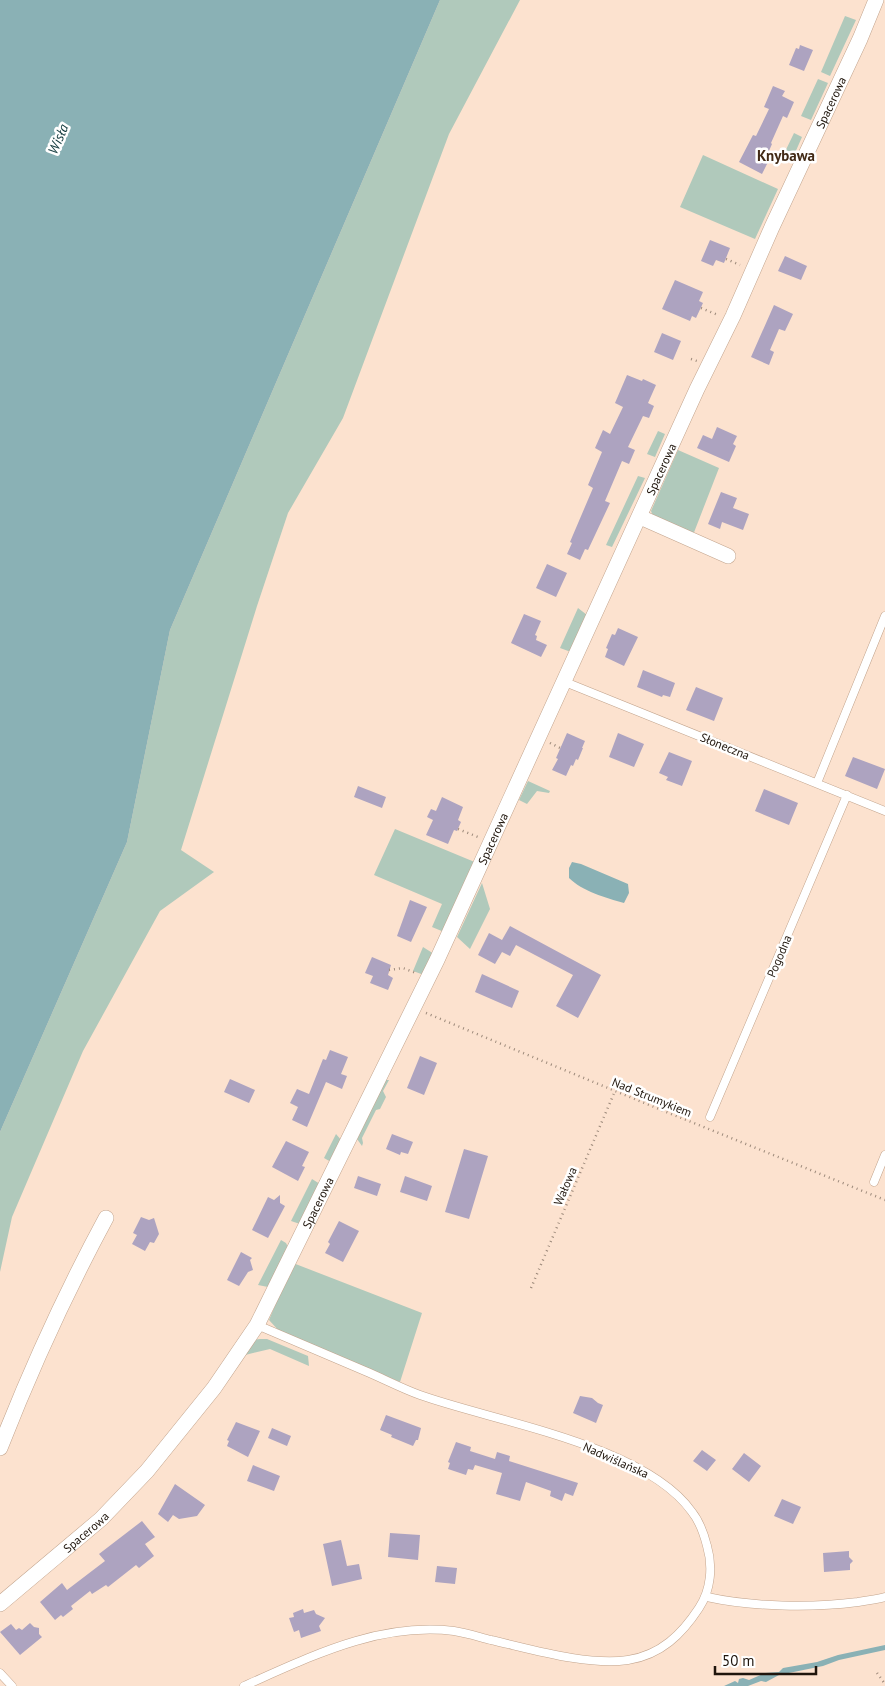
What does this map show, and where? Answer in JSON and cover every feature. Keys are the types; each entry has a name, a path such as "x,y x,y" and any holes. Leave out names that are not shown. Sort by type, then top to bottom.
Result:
{"street":[{"name":"Spacerowa","path":"0,1604 101,1519 147,1471 214,1388 257,1324 414,1008 565,682 697,389 733,316 772,227 860,39 876,0"},
{"path":"640,517 728,556"},
{"path":"0,1448 18,1402 74,1277 106,1218"}],"lane":[{"path":"817,783 885,616"},
{"name":"Słoneczna","path":"565,682 885,811"},
{"name":"Pogodna","path":"710,1117 847,796"},
{"path":"874,1182 885,1155"},
{"name":"Nadwiślańska","path":"244,1686 326,1650 372,1636 421,1629 457,1631 570,1657 608,1662 631,1660 658,1651 676,1638 706,1597 710,1567 709,1551 703,1531 692,1511 670,1489 650,1474 606,1454 561,1438 420,1394 257,1324"},
{"path":"706,1597 726,1601 800,1605 838,1604 885,1597"},
{"path":"0,1673 12,1686"}],"path":[{"path":"726,259 744,267"},
{"path":"701,308 721,317"},
{"path":"458,829 491,843"},
{"path":"389,970 403,968 428,978"},
{"name":"Nad Strumykiem","path":"414,1008 885,1200"},
{"name":"Wałowa","path":"531,1288 615,1091"},
{"path":"877,1673 885,1684"}],"green space":[{"path":"440,0 520,0 449,134 343,418 288,513 181,850 214,872 160,911 83,1051 12,1217 0,1272 0,1132 127,842 170,630"},
{"path":"845,16 856,20 830,76 821,72"},
{"path":"818,79 828,83 811,120 801,116"},
{"path":"794,133 802,137 791,162 782,158"},
{"path":"703,155 778,189 755,239 680,207"},
{"path":"658,431 665,434 655,457 647,454"},
{"path":"678,450 719,468 693,535 653,516 651,511"},
{"path":"638,476 645,478 612,547 606,545"},
{"path":"578,608 587,615 571,652 560,648"},
{"path":"528,781 550,791 549,793 537,791 527,804 519,800"},
{"path":"395,829 477,863 444,932 432,927 442,904 374,875"},
{"path":"482,883 490,909 470,949 457,937"},
{"path":"423,947 434,954 424,975 413,971"},
{"path":"386,1080 389,1080 383,1091 386,1097 380,1109 376,1110 362,1138 362,1146 357,1139"},
{"path":"336,1134 342,1141 331,1162 324,1158"},
{"path":"312,1179 320,1184 300,1224 291,1221"},
{"path":"281,1240 288,1247 268,1287 258,1285"},
{"path":"293,1263 422,1313 400,1382 280,1332 269,1320"},
{"path":"267,1339 308,1356 309,1366 270,1349 245,1355 253,1340"}],"water":[{"name":"Wisła","path":"0,0 440,0 170,630 127,842 0,1132"},
{"path":"572,862 628,884 629,893 624,903 595,894 574,883 569,878 569,868"},
{"path":"885,1645 885,1650 779,1675 766,1682 761,1681 748,1686 724,1686 735,1681 738,1683 739,1679 749,1680 765,1673 779,1672 783,1668 817,1662 838,1655"}],"building":[{"path":"800,45 813,50 804,71 789,65 796,48 799,49"},
{"path":"773,86 785,91 782,96 794,102 787,118 783,116 771,143 765,160 768,162 762,174 739,162 753,135 756,136 769,109 764,107"},
{"path":"710,240 730,248 724,263 716,260 713,266 701,261"},
{"path":"785,256 807,266 801,280 778,271"},
{"path":"675,280 703,292 699,301 703,303 696,318 692,316 690,321 662,309"},
{"path":"774,305 793,314 785,331 779,329 770,350 774,352 769,365 751,357"},
{"path":"662,333 681,341 673,360 654,352"},
{"path":"627,375 656,385 648,403 654,406 649,418 643,416 628,447 635,450 629,464 622,461 605,501 610,503 588,550 585,549 580,560 567,554 572,543 570,542 593,488 588,485 602,452 595,448 603,430 610,434 623,407 615,403"},
{"path":"717,427 737,436 733,444 736,446 729,462 697,448 703,435 712,439"},
{"path":"721,492 737,498 733,508 749,514 743,530 722,522 720,529 708,524"},
{"path":"547,564 567,573 556,597 536,588"},
{"path":"524,614 541,621 535,635 537,636 536,640 547,645 541,657 511,643"},
{"path":"618,628 638,637 624,666 605,657 608,649 606,648 612,634 615,635"},
{"path":"643,670 675,683 670,697 663,695 662,697 637,687"},
{"path":"696,687 723,698 714,721 686,710"},
{"path":"567,733 585,741 578,760 576,759 573,766 571,765 566,776 552,770"},
{"path":"618,733 644,744 634,767 609,757"},
{"path":"669,752 692,761 682,786 666,780 668,777 659,773"},
{"path":"853,757 885,769 877,789 845,776"},
{"path":"358,786 386,797 382,808 354,797"},
{"path":"764,789 798,803 789,825 755,811"},
{"path":"442,797 463,807 458,820 461,822 457,831 454,830 448,844 426,835 433,820 427,817 431,809 436,811"},
{"path":"410,900 427,907 411,942 397,936"},
{"path":"510,926 601,975 578,1018 556,1006 573,975 516,945 510,956 502,952 495,964 478,955 489,933 502,940"},
{"path":"372,957 391,965 388,975 393,978 388,990 370,983 373,976 365,973"},
{"path":"482,974 519,991 512,1008 475,992"},
{"path":"330,1050 348,1057 341,1074 347,1076 342,1089 326,1082 307,1127 292,1120 298,1107 290,1103 297,1089 309,1094 323,1059 326,1060"},
{"path":"420,1056 437,1063 424,1095 407,1088"},
{"path":"230,1079 255,1090 249,1103 224,1092"},
{"path":"392,1134 413,1142 408,1154 401,1152 400,1155 386,1149"},
{"path":"286,1141 309,1152 302,1166 305,1167 298,1181 272,1167"},
{"path":"464,1149 488,1156 469,1219 445,1212"},
{"path":"358,1176 381,1184 377,1196 354,1188"},
{"path":"405,1176 432,1186 427,1201 400,1192"},
{"path":"280,1195 280,1203 285,1206 268,1238 252,1230 268,1197 274,1200"},
{"path":"141,1217 149,1220 154,1218 159,1234 154,1243 150,1242 145,1251 132,1244 137,1235 133,1233"},
{"path":"339,1221 359,1231 343,1262 325,1253 330,1244 328,1242"},
{"path":"241,1252 252,1258 250,1260 253,1270 248,1272 239,1286 227,1280"},
{"path":"580,1396 592,1398 603,1405 596,1423 573,1413"},
{"path":"386,1415 421,1428 418,1440 416,1440 413,1446 380,1430"},
{"path":"236,1422 260,1431 248,1457 227,1446 229,1441 227,1440"},
{"path":"272,1428 291,1436 287,1446 268,1438"},
{"path":"456,1442 471,1447 470,1451 495,1459 497,1452 510,1456 509,1461 578,1483 573,1496 565,1493 562,1501 550,1496 551,1491 526,1482 520,1501 496,1494 502,1473 475,1465 473,1470 468,1469 466,1475 448,1469 450,1463 448,1462"},
{"path":"702,1450 716,1460 707,1471 693,1461"},
{"path":"744,1453 761,1466 749,1482 732,1469"},
{"path":"253,1465 280,1476 274,1491 247,1481"},
{"path":"175,1484 205,1505 197,1516 179,1519 173,1515 168,1522 158,1514"},
{"path":"782,1499 801,1507 793,1524 774,1516"},
{"path":"142,1521 155,1537 145,1544 154,1556 139,1568 136,1565 108,1587 106,1585 92,1594 90,1591 71,1606 73,1609 63,1617 61,1615 55,1620 40,1602 62,1583 67,1590 105,1561 99,1554"},
{"path":"390,1533 420,1535 418,1560 388,1557"},
{"path":"341,1540 347,1566 359,1564 362,1579 332,1586 323,1544"},
{"path":"849,1551 849,1557 853,1561 850,1564 850,1570 824,1572 823,1553"},
{"path":"437,1566 457,1568 455,1584 435,1582"},
{"path":"303,1609 304,1613 314,1610 316,1614 325,1618 319,1626 321,1631 301,1638 299,1630 294,1632 289,1618 294,1617 293,1613"},
{"path":"30,1623 34,1627 39,1628 39,1634 42,1637 20,1655 0,1632 11,1624 16,1630 19,1628 22,1630"}],"district":[{"name":"Knybawa","path":"786,155"}]}
